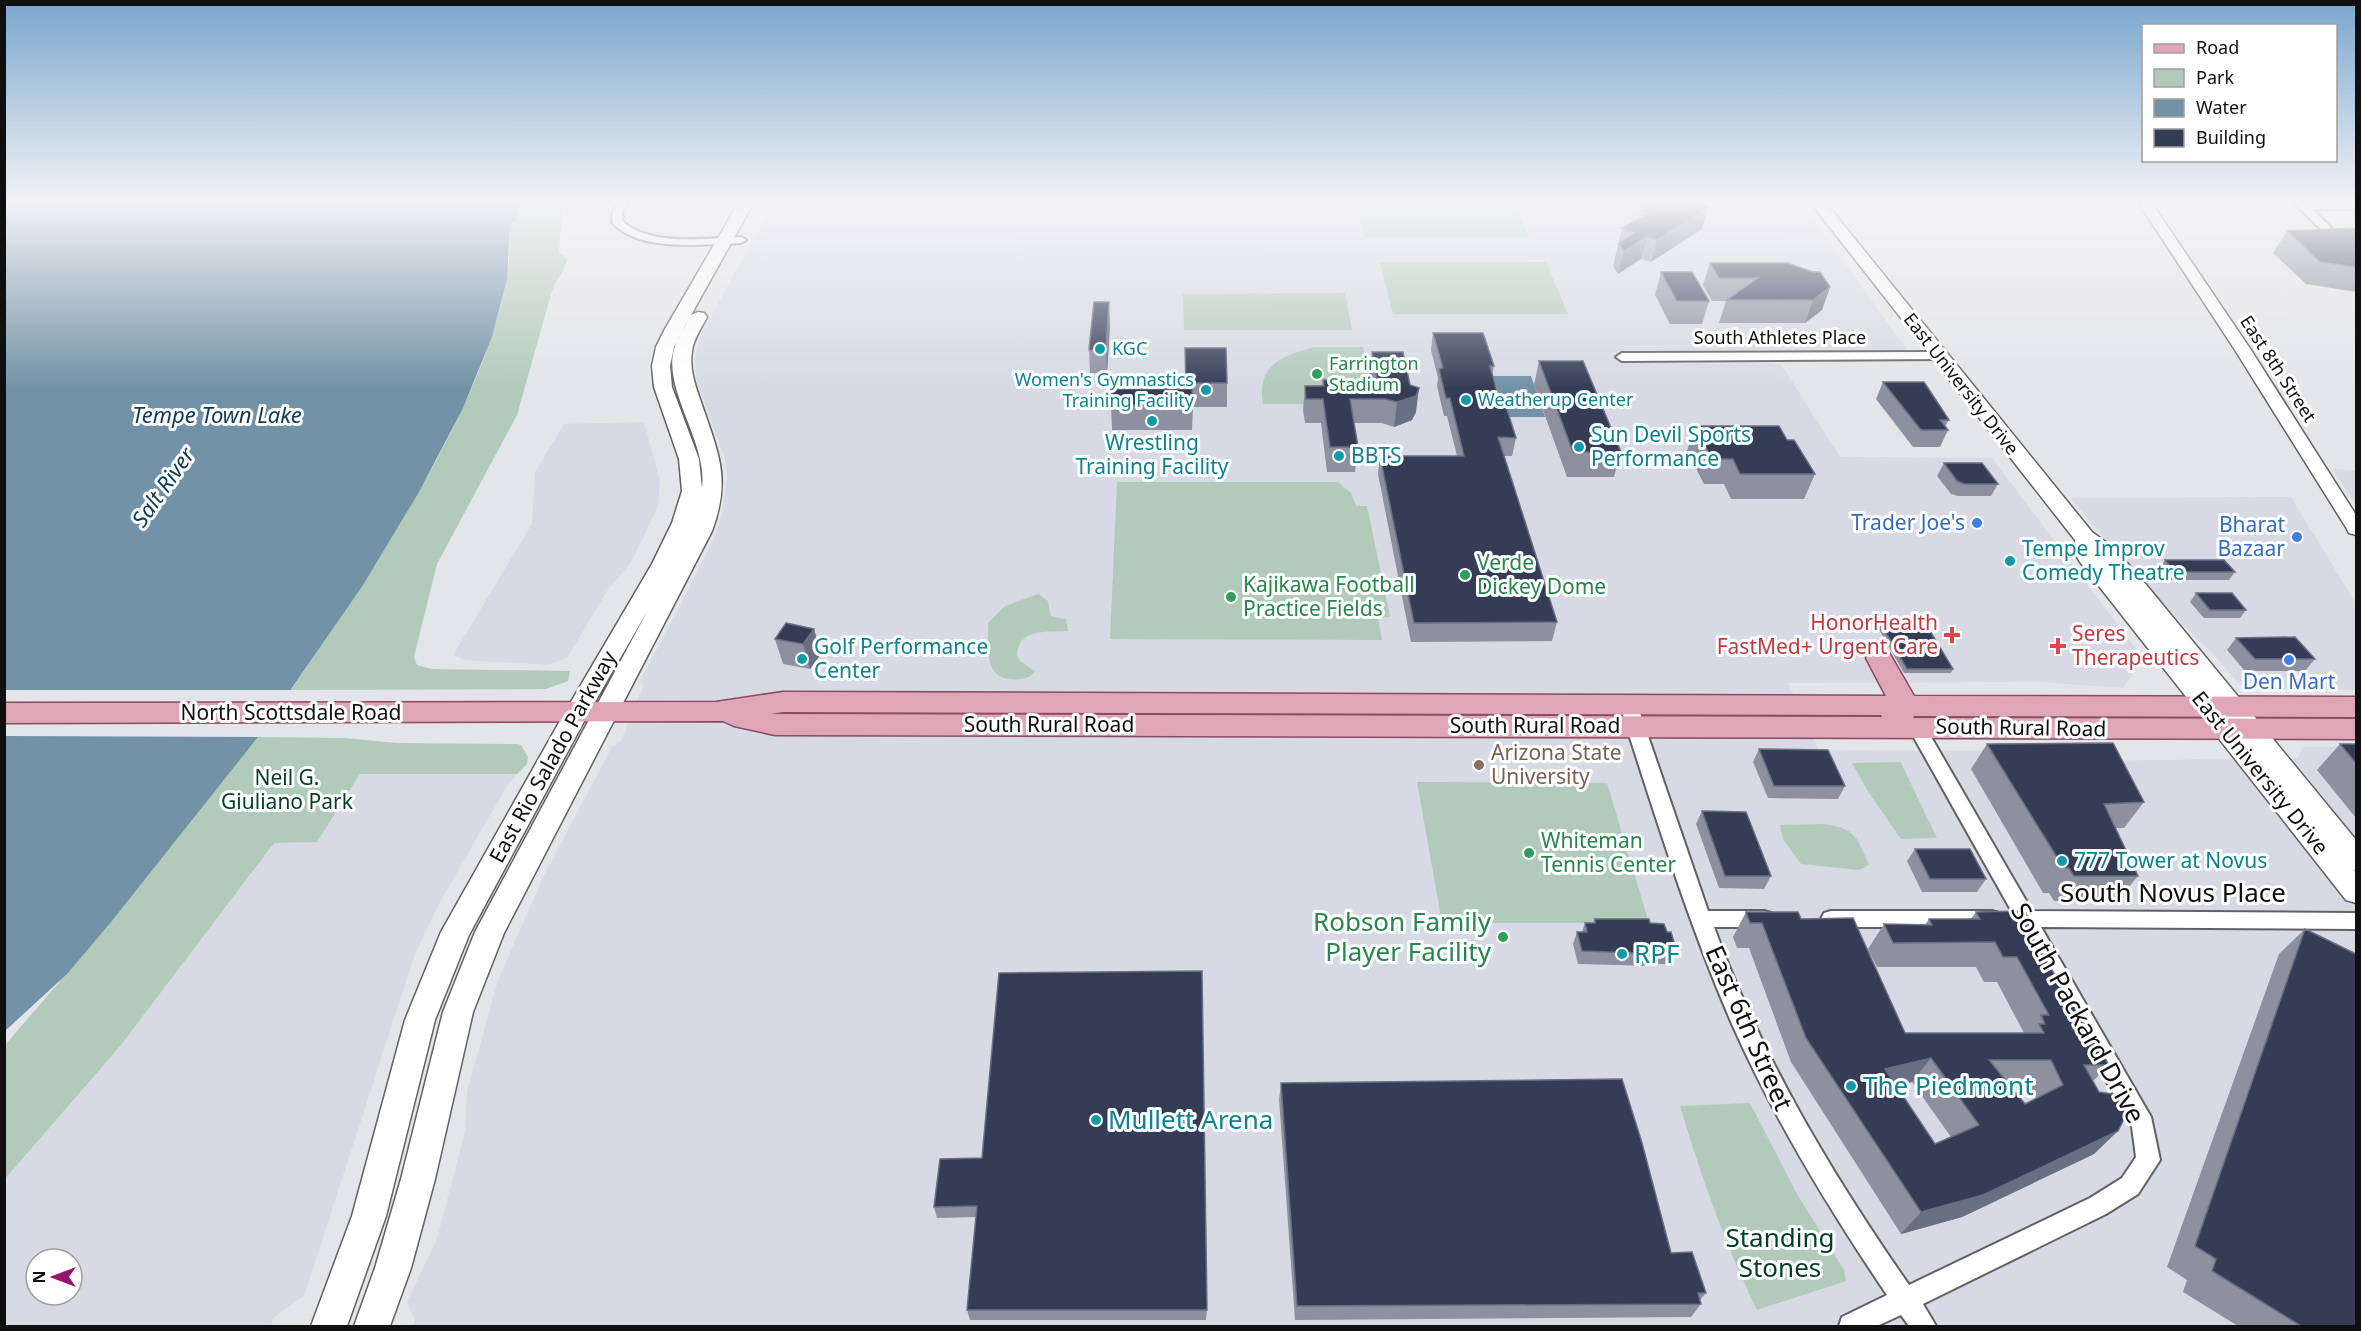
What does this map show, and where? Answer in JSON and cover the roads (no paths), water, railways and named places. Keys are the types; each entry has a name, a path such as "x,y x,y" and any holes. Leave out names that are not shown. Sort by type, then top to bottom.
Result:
{"main road":[{"name":"East Rio Salado Parkway","path":"372,1326 393,1268 418,1179 458,1012 490,932 590,712 683,523 692,491 689,459 663,387 661,366 665,347 674,329 717,264"},
{"name":"East University Drive","path":"1866,264 2084,537 2107,554 2356,892"},
{"path":"1805,704 1872,690 1877,678 1879,658"},
{"path":"1879,658 1904,682 1921,690 2026,705"},
{"path":"1879,658 1911,716"},
{"name":"South Rural Road","path":"590,712 716,712 775,725 1632,715 1805,704 1911,716 2230,718 2356,707"},
{"name":"South Rural Road","path":"1632,715 1786,728 2026,705 2230,718 2356,729"},
{"name":"East Rio Salado Parkway","path":"329,1326 369,1216 420,1020 456,932 590,712"},
{"name":"North Scottsdale Road","path":"4,713 590,712"},
{"name":"East University Drive","path":"2230,718 2356,859"}],"street":[{"name":"East 8th Street","path":"2186,264 2244,350 2356,529"},
{"name":"South Athletes Place","path":"1622,357 1939,356"},
{"name":"East 6th Street","path":"1632,715 1701,919 1731,997 1782,1106 1834,1196 1924,1326"},
{"name":"South Packard Drive","path":"1851,1326 2098,1206 2130,1186 2148,1160 2143,1125 1911,716"},
{"path":"1701,919 1781,919"},
{"name":"South Novus Place","path":"1816,919 2356,921"}],"water":[{"name":"Tempe Town Lake","path":"5,264 508,264 507,279 492,337 463,408 419,492 363,585 258,737 112,921 67,974 5,1031"},
{"path":"1493,376 1531,376 1545,417 1506,417"}],"place":[{"name":"KGC","path":"1100,349"},
{"name":"Farrington Stadium","path":"1317,374"},
{"name":"Women's Gymnastics Training Facility","path":"1206,390"},
{"name":"Weatherup Center","path":"1466,400"},
{"name":"Wrestling Training Facility","path":"1152,421"},
{"name":"Sun Devil Sports Performance","path":"1579,447"},
{"name":"BBTS","path":"1339,456"},
{"name":"Trader Joe's","path":"1977,523"},
{"name":"Bharat Bazaar","path":"2297,537"},
{"name":"Tempe Improv Comedy Theatre","path":"2010,561"},
{"name":"Verde Dickey Dome","path":"1465,575"},
{"name":"Kajikawa Football Practice Fields","path":"1231,597"},
{"name":"HonorHealth FastMed+ Urgent Care","path":"1952,635"},
{"name":"Seres Therapeutics","path":"2058,646"},
{"name":"Golf Performance Center","path":"802,659"},
{"name":"Den Mart","path":"2289,660"},
{"name":"Arizona State University","path":"1479,765"},
{"name":"Whiteman Tennis Center","path":"1529,853"},
{"name":"777 Tower at Novus","path":"2062,861"},
{"name":"Robson Family Player Facility","path":"1503,937"},
{"name":"RPF","path":"1622,954"},
{"name":"The Piedmont","path":"1851,1086"},
{"name":"Mullett Arena","path":"1096,1120"}],"water label":[{"name":"Salt River","path":"163,487"}],"park label":[{"name":"Neil G. Giuliano Park","path":"287,790"},
{"name":"Standing Stones","path":"1780,1253"}]}
